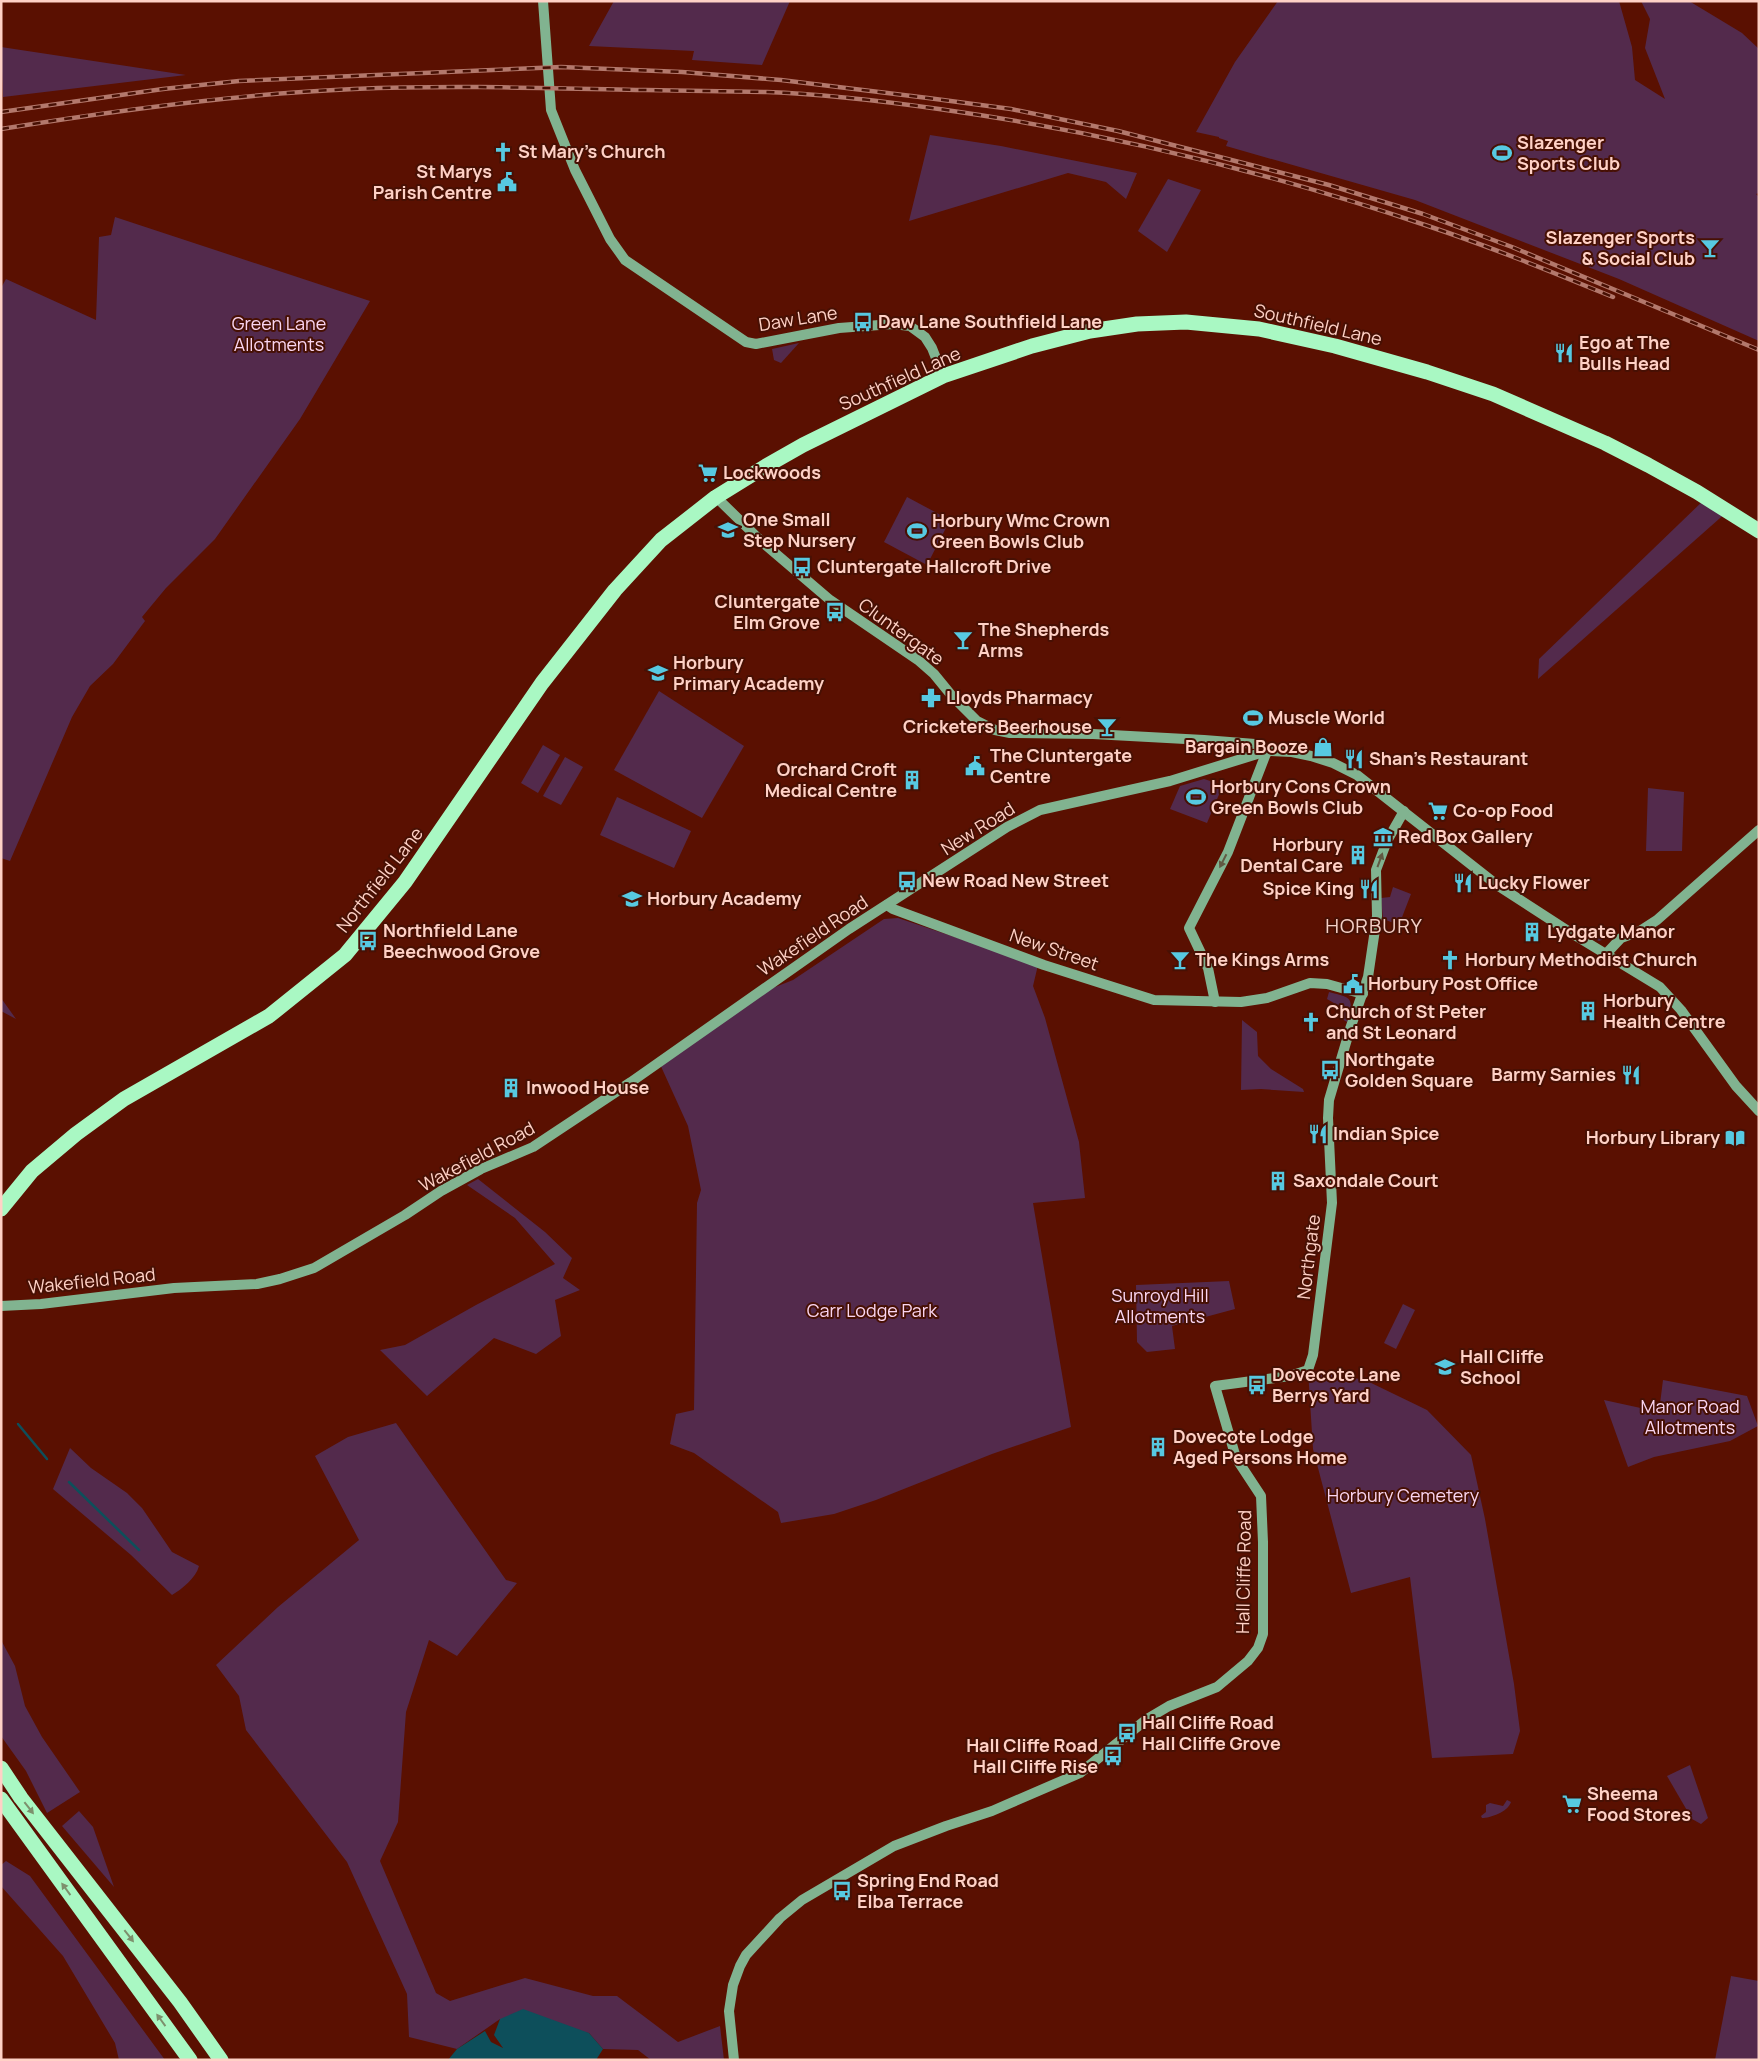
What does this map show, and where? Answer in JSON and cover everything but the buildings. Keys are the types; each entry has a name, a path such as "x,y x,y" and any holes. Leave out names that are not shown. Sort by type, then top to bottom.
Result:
{"highway":[{"name":"Southfield Lane","path":"716,497 803,445 943,376 1032,346 1090,331 1137,324 1186,322 1259,329 1344,348 1494,394 1605,443 1648,465 1697,492 1759,531"},
{"name":"Northfield Lane","path":"1,1209 32,1171 116,1105 269,1016 345,955 405,882 520,713 615,590 661,540 716,497"},
{"path":"1,1768 21,1798 180,2002 221,2060"},
{"path":"1,1798 190,2060"}],"street":[{"name":"Daw Lane","path":"543,1 551,110 575,170 610,239 625,260 746,342 756,344 839,328 893,324 910,326 925,337 932,348 943,376"},
{"name":"Cluntergate","path":"716,497 761,542 830,600 918,660 934,674 952,696 978,721 995,730 1010,733 1093,734 1204,740 1255,744 1268,751"},
{"path":"1215,1002 1208,968 1190,928 1228,852 1268,751 1292,752 1344,768 1357,774 1497,885 1605,955 1660,987 1681,1010 1736,1086 1759,1112"},
{"name":"New Road","path":"887,905 1007,827 1040,810 1170,781 1268,751"},
{"name":"Northgate","path":"1215,1386 1290,1376 1308,1370 1313,1355 1332,1203 1328,1118 1329,1100 1368,977 1377,916 1376,870 1387,841 1404,811"},
{"path":"1605,955 1622,938 1640,931 1657,920 1759,830"},
{"name":"New Street","path":"887,905 893,909 1044,965 1154,1000 1241,1002 1267,998 1310,983 1326,984 1363,994"},
{"name":"Wakefield Road","path":"1,1306 41,1304 174,1288 257,1284 314,1268 405,1216 441,1191 481,1169 533,1146 631,1082 849,929 887,905"},
{"name":"Hall Cliffe Road","path":"734,2060 729,2012 736,1976 746,1955 780,1918 802,1900 894,1846 992,1811 1080,1773 1147,1719 1169,1706 1217,1687 1248,1661 1258,1648 1263,1634 1263,1542 1260,1496 1236,1458 1215,1386"}],"green space":[{"path":"614,1 790,1 762,65 692,60 694,51 589,46"},
{"name":"Slazenger Sports Club","path":"1278,1 1619,1 1632,47 1635,80 1665,99 1645,48 1650,19 1641,1 1689,1 1742,33 1759,49 1759,193 1756,194 1759,197 1759,341 1619,279 1415,200 1226,146 1228,141 1196,132 1235,62"},
{"path":"1,47 186,75 3,97"},
{"path":"930,135 1001,146 1137,173 1126,199 1106,182 1068,173 909,221"},
{"path":"1168,179 1201,190 1167,252 1138,231"},
{"name":"Green Lane Allotments","path":"115,217 370,301 300,419 215,539 166,588 142,617 145,621 113,664 90,686 72,717 10,861 1,858 1,288 6,279 96,320 99,237 111,235"},
{"path":"799,343 781,363 774,360 772,349"},
{"name":"Horbury Wmc Crown Green Bowls Club","path":"907,497 950,520 927,565 884,542"},
{"path":"1706,498 1728,511 1538,679 1539,659"},
{"path":"659,691 744,746 702,818 614,770"},
{"path":"543,745 560,755 538,793 521,783"},
{"path":"565,757 583,767 561,805 543,796"},
{"name":"Horbury Cons Crown Green Bowls Club","path":"1204,779 1223,785 1207,823 1170,809 1180,786"},
{"path":"1648,788 1684,792 1682,851 1646,851"},
{"path":"617,797 691,831 674,868 600,835"},
{"path":"1393,887 1411,894 1399,925 1383,919 1381,898 1390,897"},
{"name":"Carr Lodge Park","path":"898,918 1038,965 1033,986 1045,1018 1079,1142 1085,1198 1033,1203 1071,1427 992,1454 876,1500 834,1514 781,1523 778,1512 694,1453 670,1444 676,1414 694,1410 697,1203 701,1190 688,1126 659,1062 755,995 793,980 884,919"},
{"path":"1586,932 1597,934 1598,932 1613,932 1613,936 1599,941 1585,934"},
{"path":"1329,992 1350,1000 1351,1008 1347,1022 1342,1019 1339,1006 1327,999"},
{"path":"1,998 16,1019 1,1011"},
{"path":"1242,1020 1257,1032 1258,1056 1271,1069 1303,1089 1304,1092 1261,1089 1241,1090"},
{"path":"478,1179 545,1232 572,1258 563,1278 580,1290 555,1300 561,1336 536,1354 494,1338 427,1396 380,1350 405,1345 555,1264 515,1218 467,1185"},
{"name":"Sunroyd Hill Allotments","path":"1229,1281 1235,1309 1172,1326 1175,1349 1147,1352 1137,1342 1136,1285"},
{"path":"1403,1304 1415,1310 1396,1349 1384,1343"},
{"name":"Horbury Cemetery","path":"1308,1370 1365,1380 1427,1410 1471,1455 1485,1519 1514,1684 1520,1731 1513,1754 1432,1758 1410,1577 1351,1593 1313,1449"},
{"name":"Manor Road Allotments","path":"1663,1380 1747,1396 1758,1426 1730,1441 1654,1457 1628,1467 1604,1400 1659,1412"},
{"path":"396,1423 506,1580 517,1583 457,1656 429,1640 406,1712 398,1822 380,1861 436,1993 450,2001 525,1978 593,1996 617,1996 678,2042 720,2026 724,2060 651,2060 638,2050 603,2049 589,2033 500,2019 457,2049 409,2037 407,1994 347,1862 246,1730 239,1696 216,1665 278,1607 359,1540 315,1456 348,1437"},
{"path":"70,1448 91,1468 127,1493 142,1508 172,1552 199,1566 192,1579 172,1595 131,1555 53,1489"},
{"path":"1,1640 15,1666 25,1706 42,1737 80,1792 47,1813 26,1771 1,1736"},
{"path":"1690,1765 1708,1818 1701,1824 1692,1819 1667,1776"},
{"path":"1507,1800 1511,1802 1506,1809 1494,1816 1482,1818 1481,1816 1486,1812 1486,1805 1490,1803 1503,1806"},
{"path":"79,1811 93,1827 114,1887 62,1826"},
{"path":"6,1861 30,1876 165,2060 119,2060 115,2043 63,1956 1,1886 1,1865"},
{"path":"1731,1976 1759,1981 1759,2060 1715,2060"}],"water":[{"path":"523,2009 589,2033 603,2049 596,2060 448,2060 457,2049 485,2031 491,2042 503,2048 494,2035 500,2019"}],"waterway":[{"path":"18,1424 47,1459"},
{"path":"69,1482 139,1550"}],"railway":[{"path":"1,112 163,89 239,81 561,67 682,72 781,80 1011,109 1118,131 1329,185 1423,214 1512,247 1759,350"},
{"path":"1,129 177,104 310,91 354,89 498,87 788,93 853,98 1001,118 1125,142 1248,172 1369,207 1452,234 1613,297"}],"place":[{"name":"St Mary's Church","path":"503,152"},
{"name":"Slazenger Sports Club","path":"1502,153"},
{"name":"St Marys Parish Centre","path":"507,182"},
{"name":"Slazenger Sports & Social Club","path":"1710,248"},
{"name":"Daw Lane Southfield Lane","path":"863,322"},
{"name":"Ego at The Bulls Head","path":"1564,353"},
{"name":"Lockwoods","path":"708,473"},
{"name":"One Small Step Nursery","path":"728,530"},
{"name":"Horbury Wmc Crown Green Bowls Club","path":"917,531"},
{"name":"Cluntergate Hallcroft Drive","path":"802,567"},
{"name":"Cluntergate Elm Grove","path":"835,612"},
{"name":"The Shepherds Arms","path":"963,640"},
{"name":"Horbury Primary Academy","path":"658,673"},
{"name":"Lloyds Pharmacy","path":"931,698"},
{"name":"Muscle World","path":"1253,718"},
{"name":"Cricketers Beerhouse","path":"1107,727"},
{"name":"Bargain Booze","path":"1323,747"},
{"name":"Shan's Restaurant","path":"1354,759"},
{"name":"The Cluntergate Centre","path":"975,766"},
{"name":"Orchard Croft Medical Centre","path":"912,780"},
{"name":"Horbury Cons Crown Green Bowls Club","path":"1196,797"},
{"name":"Co-op Food","path":"1438,811"},
{"name":"Red Box Gallery","path":"1383,837"},
{"name":"Horbury Dental Care","path":"1358,855"},
{"name":"New Road New Street","path":"907,881"},
{"name":"Lucky Flower","path":"1463,883"},
{"name":"Spice King","path":"1369,889"},
{"name":"Horbury Academy","path":"632,899"},
{"name":"Lydgate Manor","path":"1532,932"},
{"name":"Northfield Lane Beechwood Grove","path":"368,941"},
{"name":"The Kings Arms","path":"1180,960"},
{"name":"Horbury Methodist Church","path":"1450,960"},
{"name":"Horbury Post Office","path":"1353,984"},
{"name":"Horbury Health Centre","path":"1588,1011"},
{"name":"Church of St Peter and St Leonard","path":"1311,1022"},
{"name":"Northgate Golden Square","path":"1330,1070"},
{"name":"Barmy Sarnies","path":"1631,1075"},
{"name":"Inwood House","path":"511,1088"},
{"name":"Indian Spice","path":"1318,1134"},
{"name":"Horbury Library","path":"1735,1138"},
{"name":"Saxondale Court","path":"1278,1181"},
{"name":"Hall Cliffe School","path":"1445,1367"},
{"name":"Dovecote Lane Berrys Yard","path":"1257,1385"},
{"name":"Dovecote Lodge Aged Persons Home","path":"1158,1447"},
{"name":"Hall Cliffe Road Hall Cliffe Grove","path":"1127,1733"},
{"name":"Hall Cliffe Road Hall Cliffe Rise","path":"1113,1756"},
{"name":"Sheema Food Stores","path":"1572,1804"},
{"name":"Spring End Road Elba Terrace","path":"842,1891"}],"district":[{"name":"HORBURY","path":"1374,926"}]}
